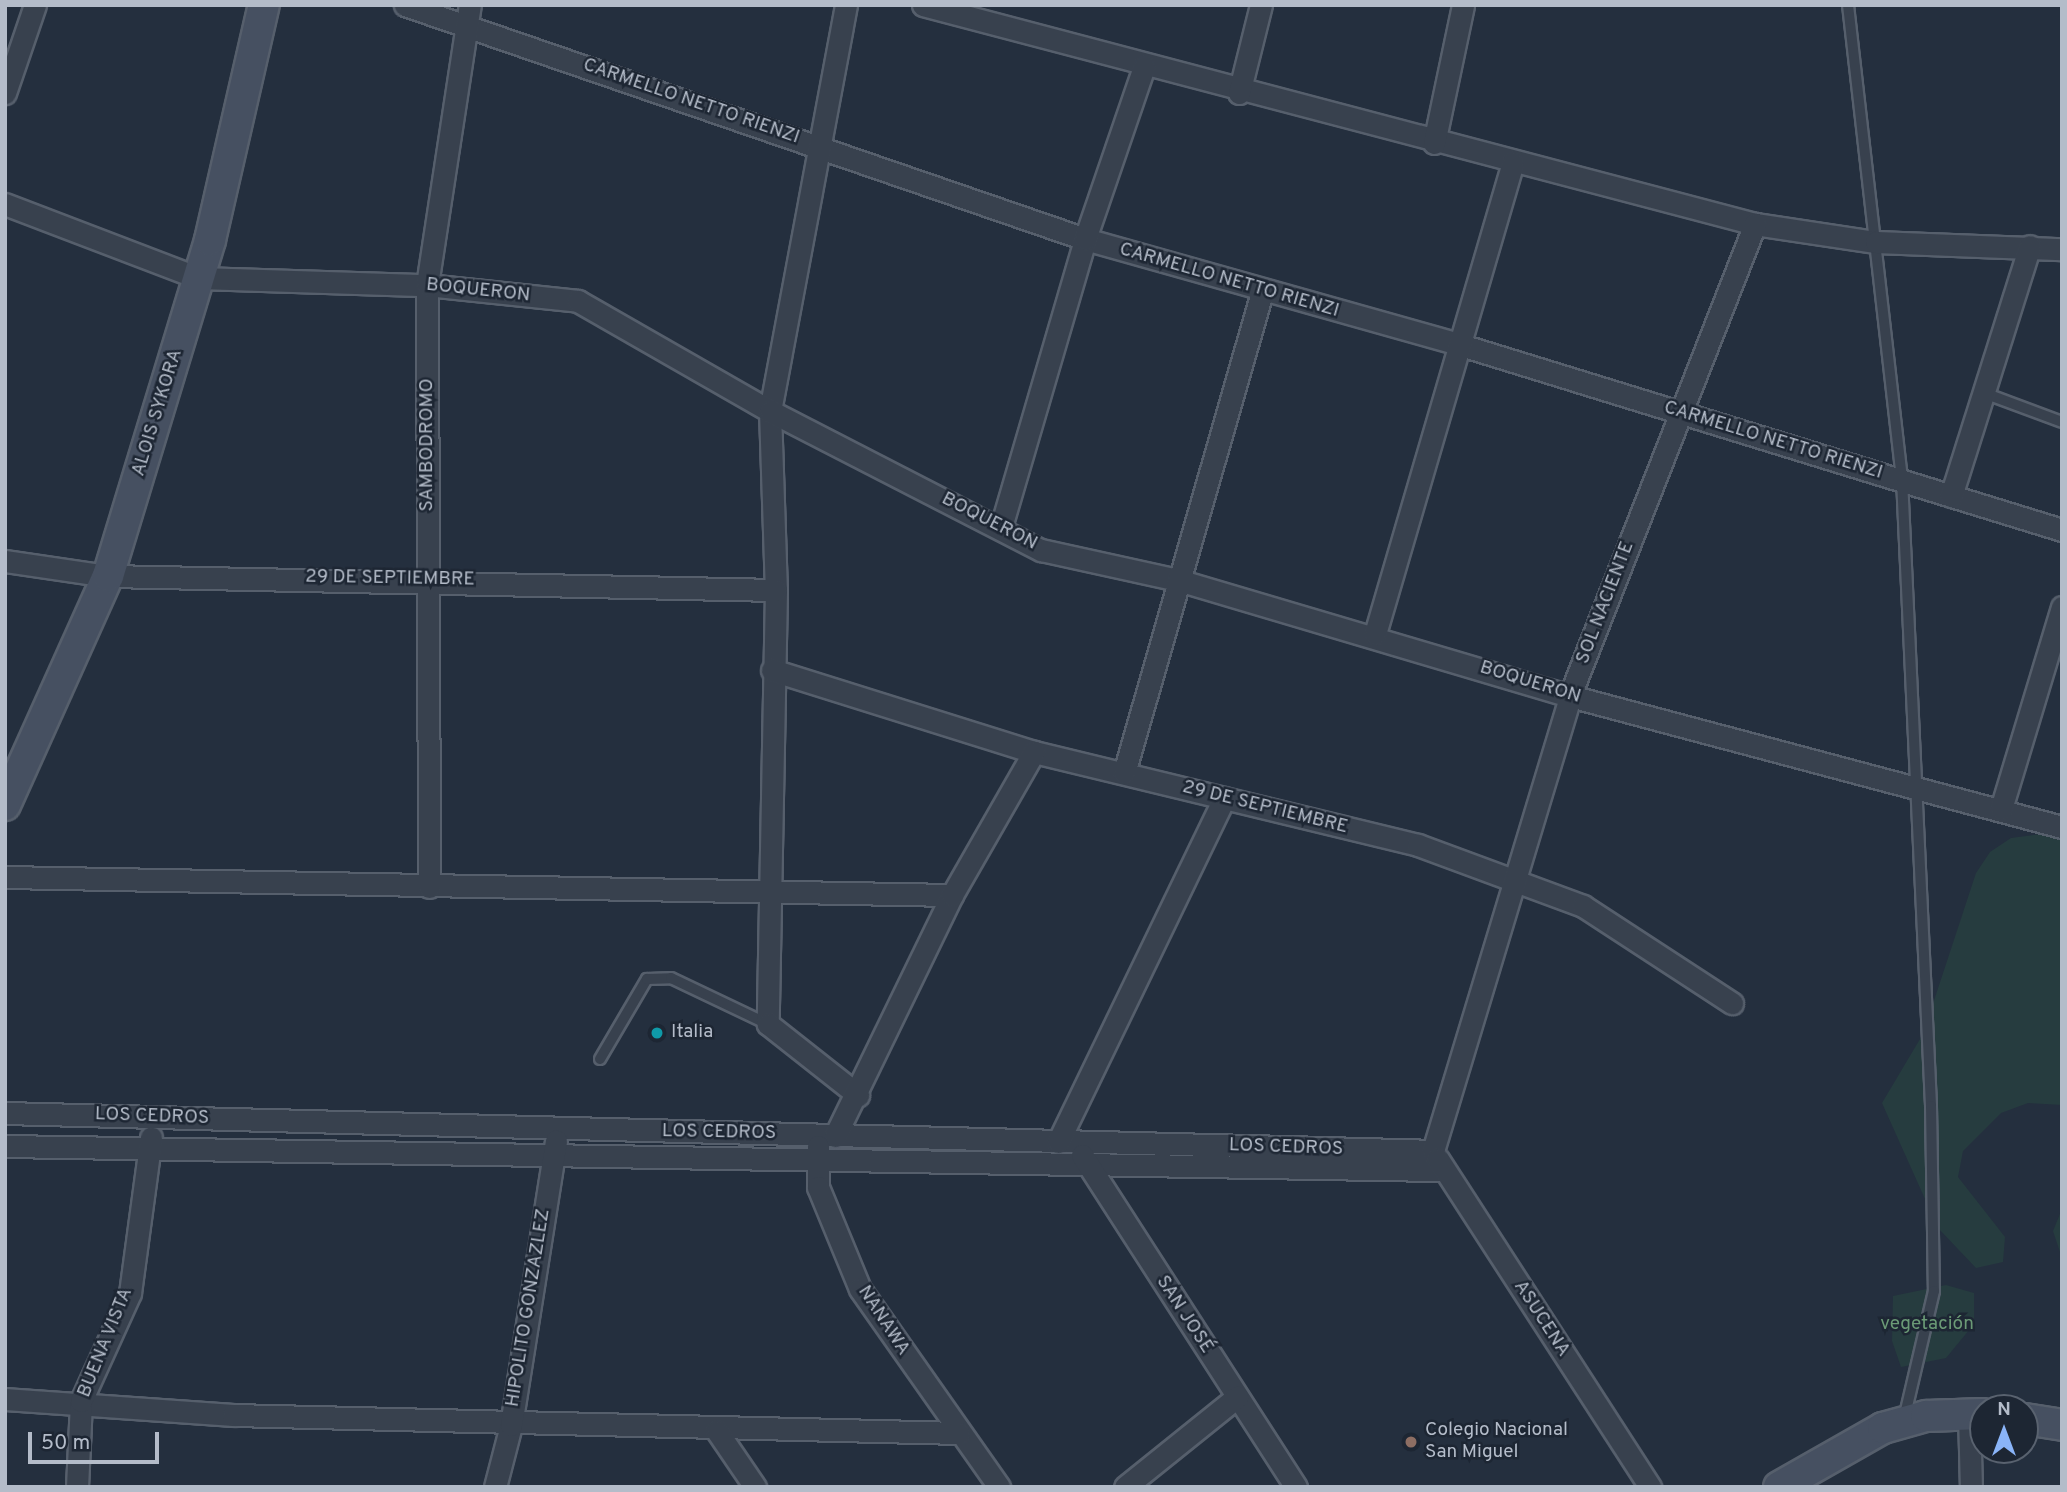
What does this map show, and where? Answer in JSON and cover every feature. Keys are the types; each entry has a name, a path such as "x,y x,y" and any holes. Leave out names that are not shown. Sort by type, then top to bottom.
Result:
{"street":[{"path":"5,93 35,5"},
{"name":"ALOIS SYKORA","path":"5,806 108,576 199,278 264,5"},
{"name":"CARMELLO NETTO RIENZI","path":"405,5 469,15 821,147 1085,239 1262,292 1461,345 2062,530"},
{"path":"846,5 770,411 776,590 772,670 768,1024 859,1095"},
{"path":"923,5 1239,93 1755,224 1876,242 2062,249"},
{"path":"1239,93 1261,5"},
{"path":"1434,143 1463,5"},
{"name":"SAMBODROMO","path":"429,887 426,285 469,15"},
{"path":"1001,527 1085,239 1144,67"},
{"path":"1375,634 1513,163"},
{"name":"BOQUERON","path":"5,204 199,278 426,285 578,301 770,411 1001,527 1041,550 1178,580 1375,634 1570,696 2062,827"},
{"name":"SOL NACIENTE","path":"1438,1161 1513,880 1570,696 1755,224"},
{"path":"1951,496 2030,246"},
{"path":"1124,774 1262,292"},
{"name":"29 DE SEPTIEMBRE","path":"5,561 108,576 429,578 776,590"},
{"path":"2000,809 2062,607"},
{"name":"29 DE SEPTIEMBRE","path":"772,670 1034,752 1418,845 1584,906 1732,1003"},
{"path":"826,1135 859,1095 952,895 1034,752"},
{"path":"1065,1142 1224,798"},
{"path":"5,877 952,895"},
{"name":"LOS CEDROS","path":"5,1114 1065,1142 1438,1161"},
{"name":"BUENA VISTA","path":"77,1487 81,1401 130,1293 148,1148 156,1118"},
{"name":"HIPOLITO GONZAZLEZ","path":"495,1487 511,1425 558,1128"},
{"name":"NANAWA","path":"826,1135 818,1159 818,1187 860,1289 999,1487"},
{"name":"SAN JOSÉ","path":"1065,1142 1088,1164 1296,1487"},
{"path":"5,1146 1088,1164 1438,1161"},
{"name":"ASUCENA","path":"1438,1161 1650,1487"},
{"path":"1125,1487 1237,1397"},
{"path":"5,1399 81,1401 233,1415 511,1425 717,1431 959,1433"},
{"path":"1779,1487 1857,1440 1903,1421 1969,1415"},
{"path":"2039,1421 2062,1425"},
{"path":"717,1431 755,1487"},
{"path":"1971,1487 1973,1464"}],"lane":[{"path":"1848,5 1902,479 1916,787 1934,1291 1903,1421"},
{"path":"1984,393 2062,422"},
{"path":"600,1059 647,979 671,978 768,1024"}],"green space":[{"path":"2041,834 2062,839 2062,1105 2028,1103 2001,1113 1963,1151 1958,1177 2005,1237 2003,1262 1976,1268 1938,1228 1882,1103 1923,1034 1976,873 1990,852 2011,838"},
{"path":"2062,1209 2062,1258 2053,1231"},
{"name":"vegetación","path":"1946,1285 1974,1293 1974,1324 1946,1358 1901,1367 1892,1341 1893,1296"}],"place":[{"name":"Italia","path":"657,1033"},
{"name":"Colegio Nacional San Miguel","path":"1411,1442"}]}
